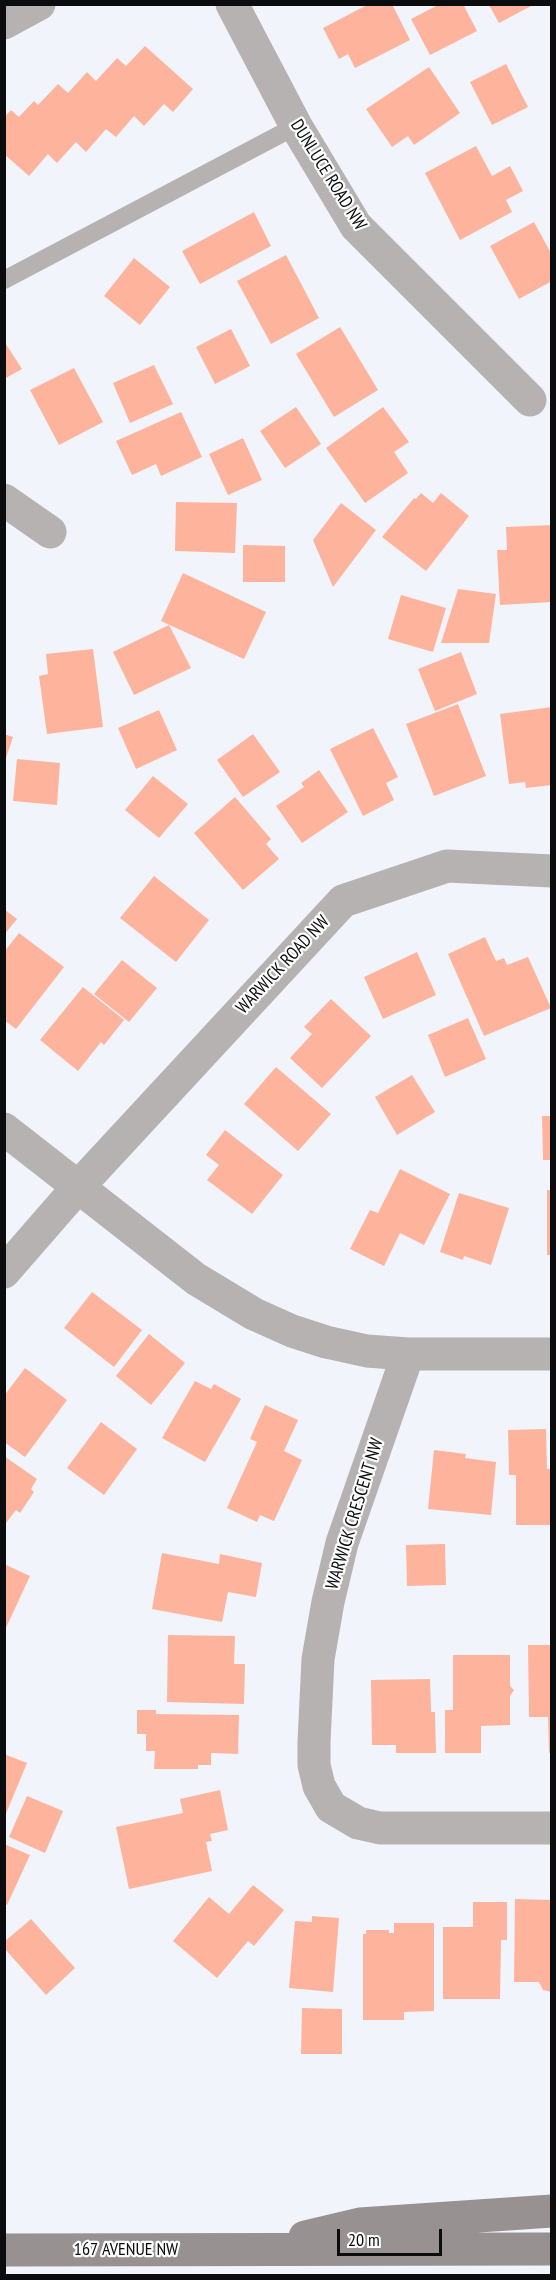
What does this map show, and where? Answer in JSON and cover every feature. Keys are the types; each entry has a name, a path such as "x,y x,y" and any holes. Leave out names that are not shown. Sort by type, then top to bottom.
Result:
{"main road":[{"name":"167 AVENUE NW","path":"248,2251 360,2224 552,2211"},
{"name":"167 AVENUE NW","path":"4,2250 552,2249"}],"street":[{"path":"4,23 39,4"},
{"name":"DUNLUCE ROAD NW","path":"232,4 296,126 356,226 530,400"},
{"path":"4,500 50,532"},
{"name":"WARWICK ROAD NW","path":"4,1272 78,1187 343,901 447,866 552,872"},
{"path":"4,1128 196,1279 254,1314 292,1331 326,1342 368,1351 408,1354 552,1354"},
{"name":"WARWICK CRESCENT NW","path":"408,1354 342,1543 328,1602 318,1659 314,1765 319,1786 331,1807 358,1823 380,1828 552,1828"}],"lane":[{"path":"4,280 296,126"}],"building":[{"path":"369,4 392,4 410,40 355,68 348,54 339,59 323,28"},
{"path":"440,4 463,4 477,31 430,55 411,19"},
{"path":"489,5 533,5 499,23"},
{"path":"145,46 193,89 173,112 164,104 144,126 134,116 116,137 106,129 86,152 76,142 57,163 48,154 29,176 4,154 4,117 11,110 19,117 34,101 38,105 58,84 68,93 87,72 96,81 117,58 126,66"},
{"path":"506,64 528,107 492,125 470,82"},
{"path":"429,67 460,113 414,145 408,136 392,147 366,109"},
{"path":"476,146 492,176 510,166 523,191 506,200 512,212 460,240 425,173"},
{"path":"254,212 271,246 200,284 182,251"},
{"path":"534,222 552,255 552,281 519,299 490,246"},
{"path":"286,255 319,318 271,344 237,281"},
{"path":"134,258 170,287 140,325 104,296"},
{"path":"340,327 378,390 334,417 296,354"},
{"path":"231,329 250,366 215,384 196,347"},
{"path":"4,341 22,369 4,379"},
{"path":"154,365 173,404 130,423 113,383"},
{"path":"74,368 103,422 59,445 30,390"},
{"path":"296,407 321,444 285,468 260,431"},
{"path":"383,407 409,442 394,452 408,473 365,503 326,448"},
{"path":"181,412 202,457 161,476 156,464 132,475 116,441"},
{"path":"243,438 262,480 228,495 209,454"},
{"path":"421,493 433,503 441,493 469,516 426,571 382,537 414,498 416,499"},
{"path":"176,502 237,503 235,553 175,551"},
{"path":"341,503 376,530 333,587 313,540"},
{"path":"552,525 552,602 500,605 497,550 507,550 506,527"},
{"path":"243,545 285,546 285,582 243,582"},
{"path":"183,573 266,612 244,659 161,621"},
{"path":"458,589 496,594 489,643 441,643"},
{"path":"401,595 446,608 433,652 388,639"},
{"path":"169,625 191,668 134,695 113,652"},
{"path":"93,649 103,727 47,734 39,676 48,674 46,654"},
{"path":"461,652 477,694 435,711 418,669"},
{"path":"458,704 486,776 434,796 406,724"},
{"path":"552,707 552,785 526,788 525,782 509,784 500,714"},
{"path":"159,710 177,750 136,769 118,728"},
{"path":"373,728 398,777 386,783 394,800 363,816 330,749"},
{"path":"4,734 13,737 5,761 4,760"},
{"path":"253,734 280,772 243,797 217,760"},
{"path":"17,759 60,763 57,805 13,801"},
{"path":"319,770 348,812 302,843 276,806 304,787 301,783"},
{"path":"153,776 188,804 159,838 125,810"},
{"path":"235,797 271,839 266,844 279,859 243,890 194,833"},
{"path":"154,876 209,920 176,962 120,918"},
{"path":"4,909 17,919 4,935"},
{"path":"19,933 64,967 16,1029 4,1020 4,952"},
{"path":"485,937 496,961 504,958 507,965 528,957 551,1008 484,1036 448,954"},
{"path":"417,952 436,995 383,1019 364,977"},
{"path":"122,960 157,988 129,1022 94,994"},
{"path":"83,987 124,1020 104,1045 101,1042 78,1071 40,1040"},
{"path":"331,999 371,1036 322,1088 290,1058 312,1034 304,1027"},
{"path":"468,1018 486,1059 445,1077 428,1035"},
{"path":"276,1067 331,1114 298,1151 244,1104"},
{"path":"412,1075 435,1112 397,1135 375,1097"},
{"path":"542,1116 552,1116 552,1160 543,1160"},
{"path":"225,1130 283,1175 252,1214 207,1180 219,1165 206,1155"},
{"path":"400,1169 450,1194 424,1245 400,1233 384,1266 350,1249 370,1210 378,1213"},
{"path":"547,1190 552,1190 552,1255 547,1255"},
{"path":"459,1193 509,1208 491,1265 464,1256 463,1260 440,1252"},
{"path":"92,1292 142,1330 114,1367 64,1328"},
{"path":"149,1334 185,1363 151,1405 116,1376"},
{"path":"25,1368 67,1400 25,1457 4,1442 4,1396"},
{"path":"195,1381 211,1389 214,1384 241,1399 205,1462 162,1438"},
{"path":"265,1405 298,1420 284,1451 302,1460 274,1521 260,1515 257,1522 227,1508 257,1442 250,1439"},
{"path":"101,1422 137,1449 104,1495 67,1468"},
{"path":"546,1429 547,1469 552,1469 552,1525 516,1525 516,1475 509,1475 508,1430"},
{"path":"434,1450 466,1454 465,1458 496,1462 491,1515 428,1509"},
{"path":"4,1456 37,1479 31,1489 34,1492 20,1513 16,1510 6,1523 4,1522"},
{"path":"445,1544 446,1585 407,1586 406,1545"},
{"path":"162,1553 219,1564 220,1554 262,1563 256,1597 228,1592 222,1622 152,1609"},
{"path":"4,1564 30,1576 4,1632"},
{"path":"168,1635 235,1636 234,1664 245,1664 244,1704 167,1702"},
{"path":"528,1645 551,1645 552,1753 549,1753 548,1717 529,1717"},
{"path":"453,1655 510,1655 510,1686 514,1690 510,1696 510,1725 481,1726 481,1753 445,1753 445,1710 453,1710"},
{"path":"430,1679 431,1712 435,1712 436,1753 396,1753 396,1745 372,1745 371,1680"},
{"path":"137,1710 156,1710 156,1714 239,1715 238,1754 211,1753 211,1765 198,1765 198,1769 154,1769 155,1751 146,1751 146,1734 137,1734"},
{"path":"4,1754 27,1763 5,1816 4,1816"},
{"path":"220,1790 228,1830 210,1834 212,1841 206,1842 212,1871 129,1889 116,1827 183,1813 180,1799"},
{"path":"27,1796 63,1811 45,1853 9,1837"},
{"path":"4,1844 30,1855 7,1905 4,1903"},
{"path":"253,1885 284,1910 254,1946 248,1941 217,1978 173,1941 209,1897 229,1914"},
{"path":"515,1899 552,1900 552,1992 543,1990 539,1982 514,1982"},
{"path":"473,1902 507,1902 507,1940 501,1940 500,1999 443,1999 443,1927 473,1927"},
{"path":"312,1916 339,1918 333,1992 289,1988 295,1921 312,1922"},
{"path":"31,1919 75,1968 46,1995 4,1948 4,1942"},
{"path":"394,1923 434,1923 434,2011 404,2012 404,2020 363,2020 363,1934 366,1934 366,1930 389,1930 389,1933 394,1933"},
{"path":"302,2008 342,2009 342,2054 301,2054"}]}
